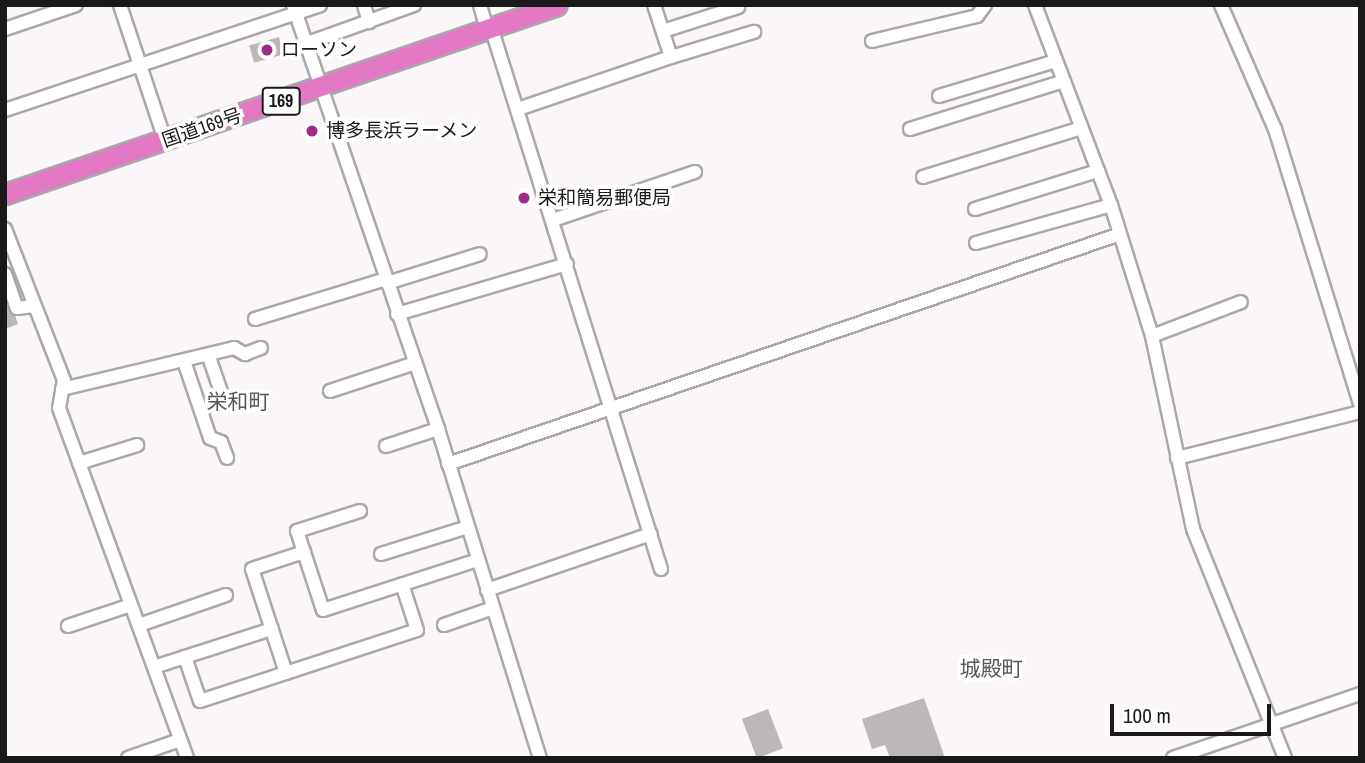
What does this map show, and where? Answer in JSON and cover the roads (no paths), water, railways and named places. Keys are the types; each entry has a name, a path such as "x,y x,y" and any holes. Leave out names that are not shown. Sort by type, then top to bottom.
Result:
{"highway":[{"name":"国道169号","path":"5,194 557,5"}],"street":[{"path":"5,29 51,9 76,5"},
{"path":"120,5 165,140"},
{"path":"5,110 294,10 320,5"},
{"path":"364,5 369,22"},
{"path":"305,44 414,5"},
{"path":"480,5 554,220 661,569"},
{"path":"654,5 671,57"},
{"path":"872,41 977,16 985,5"},
{"path":"1035,5 1111,205 1152,336 1193,529 1285,758"},
{"path":"1221,5 1275,129 1360,403"},
{"path":"663,31 738,7"},
{"path":"294,10 438,429 540,758"},
{"path":"518,109 754,32"},
{"path":"939,96 1056,61"},
{"path":"910,128 1064,81"},
{"path":"923,177 1082,128"},
{"path":"975,209 1098,171"},
{"path":"554,220 695,172"},
{"path":"976,243 1111,205"},
{"path":"5,229 62,389 59,408 187,758"},
{"path":"448,464 1120,234"},
{"path":"255,318 480,254"},
{"path":"397,314 567,264"},
{"path":"5,274 17,308 34,306"},
{"path":"1152,336 1241,302"},
{"path":"62,389 261,348"},
{"path":"209,357 221,391"},
{"path":"330,391 415,363"},
{"path":"185,364 210,438 221,442 227,458"},
{"path":"1177,458 1360,412"},
{"path":"386,446 438,429"},
{"path":"79,463 137,445"},
{"path":"360,511 297,531 323,610 478,560"},
{"path":"381,554 468,527"},
{"path":"488,590 651,534"},
{"path":"286,673 252,569 304,552"},
{"path":"185,657 200,701 417,630 402,584"},
{"path":"139,625 226,595"},
{"path":"68,626 131,605"},
{"path":"444,625 493,608"},
{"path":"154,667 272,629"},
{"path":"1173,758 1360,694"},
{"path":"128,758 180,740"}],"place":[{"name":"ローソン","path":"267,50"},
{"name":"博多長浜ラーメン","path":"312,131"},
{"name":"栄和簡易郵便局","path":"524,198"}],"district":[{"name":"栄和町","path":"238,402"},
{"name":"城殿町","path":"991,669"}]}
